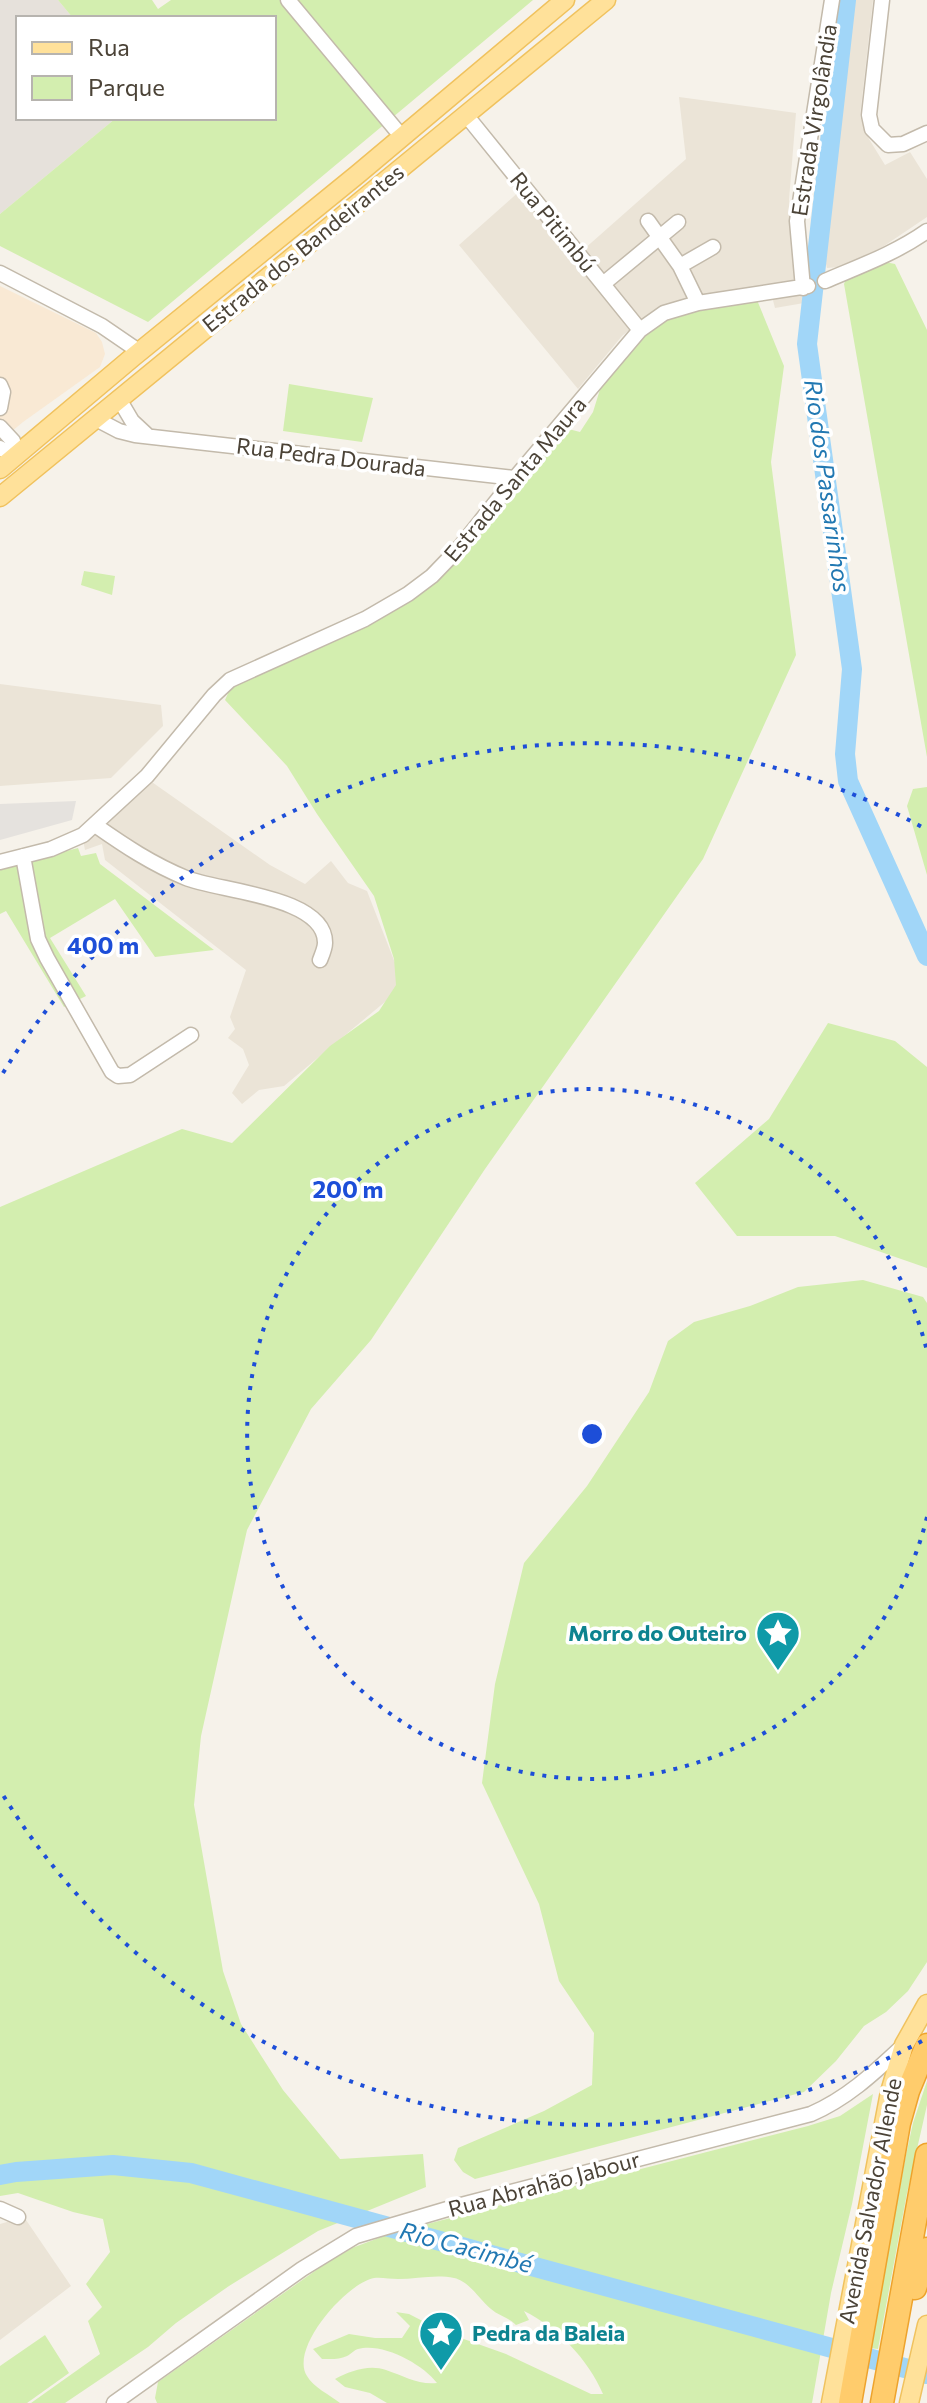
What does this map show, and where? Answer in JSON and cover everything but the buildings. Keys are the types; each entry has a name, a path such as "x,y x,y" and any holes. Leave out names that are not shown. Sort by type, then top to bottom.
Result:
{"highway":[{"name":"Avenida Salvador Allende","path":"850,2403 846,2376 851,2342 916,2051"},
{"path":"882,2403 927,2155"},
{"path":"890,2364 927,2249"}],"main road":[{"name":"Estrada dos Bandeirantes","path":"2,495 606,0"},
{"name":"Estrada dos Bandeirantes","path":"0,469 8,451 140,352 562,3"},
{"path":"562,3 554,22 563,29 574,26"},
{"path":"122,396 140,362 140,352 179,349"},
{"path":"2,495 8,451 60,447"},
{"name":"Avenida Salvador Allende","path":"916,2051 927,2004"},
{"path":"910,2398 927,2325"},
{"name":"Avenida Salvador Allende","path":"831,2403 846,2376"}],"street":[{"path":"288,0 402,137"},
{"name":"Estrada Virgolândia","path":"805,287 797,221 832,0"},
{"path":"882,0 869,115 872,129 888,145 903,144 924,135"},
{"name":"Rua Pitimbú","path":"466,115 640,330"},
{"path":"648,221 680,266 698,303"},
{"path":"603,284 678,222"},
{"path":"825,281 869,263 927,231"},
{"path":"680,266 713,247"},
{"path":"0,273 102,326 140,352"},
{"name":"Estrada Santa Maura","path":"0,862 69,842 95,825 147,776 230,680 365,619 432,576 460,547 640,330 664,313 698,303 805,287"},
{"path":"0,385 3,392 0,408"},
{"path":"122,396 132,421 147,435"},
{"name":"Rua Pedra Dourada","path":"96,419 125,433 515,478"},
{"path":"0,427 13,441 8,451"},
{"path":"95,825 130,851 190,880 266,897 309,915 324,933 325,944 320,960"},
{"path":"23,856 38,939 112,1072 118,1076 130,1075 191,1035"},
{"name":"Rua Abrahão Jabour","path":"114,2403 302,2269 356,2236 398,2222 811,2114 833,2105 916,2051"},
{"path":"0,2209 18,2217"},
{"path":"134,2403 137,2386"}],"shaded area":[{"path":"0,0 58,0 71,16 16,16 16,120 114,120 0,214"},
{"path":"838,0 873,0 860,116 869,139 885,165 910,152 927,179 927,217 881,248 839,267 827,268 818,230 816,195"},
{"path":"679,97 796,113 789,200 804,303 775,308 769,285 674,302 642,319 622,336 578,389 459,245 521,190 574,258 686,159"},
{"path":"0,286 96,333 105,354 100,367 0,441"},
{"path":"0,684 161,705 163,726 111,778 0,786"},
{"path":"149,780 270,865 305,884 331,861 348,883 367,891 404,986 284,1086 259,1090 242,1104 232,1093 249,1065 243,1049 228,1038 235,1029 230,1017 246,970 105,860 102,844 85,850 83,840 107,830 104,821"},
{"path":"76,801 72,820 0,840 0,804"},
{"path":"24,2217 71,2286 0,2340 0,2224"}],"green space":[{"path":"58,0 152,0 158,9 171,0 533,0 148,322 0,246 0,214 114,120 276,120 276,16 71,16"},
{"path":"880,261 895,264 927,330 927,757 844,284 848,274"},
{"path":"757,300 784,366 771,462 796,655 703,859 485,1169 371,1340 311,1409 247,1530 201,1736 194,1805 223,1971 241,2024 283,2090 340,2159 423,2154 426,2187 318,2231 229,2286 148,2347 65,2403 31,2403 100,2354 88,2321 102,2307 86,2284 110,2252 103,2219 18,2193 0,2196 0,1207 182,1129 232,1143 330,1046 379,1011 396,985 394,959 374,896 287,766 225,700 231,687 420,592 561,427 580,432 593,412 606,370 639,330 698,308"},
{"path":"289,384 373,398 362,442 283,431"},
{"path":"84,571 115,576 112,595 81,585"},
{"path":"927,787 927,875 907,806 913,789"},
{"path":"78,848 81,856 96,853 100,864 214,950 155,957 115,899 50,938 86,996 64,1007 6,911 0,914 0,868"},
{"path":"828,1023 895,1041 927,1067 927,1268 835,1236 737,1236 695,1183 769,1119"},
{"path":"863,1280 923,1297 927,1303 927,1962 908,1991 886,2012 864,2026 836,2061 804,2092 475,2179 463,2172 454,2160 458,2148 544,2111 592,2085 594,2033 559,1981 539,1904 482,1783 495,1684 524,1563 587,1486 649,1392 668,1341 694,1322 750,1306 798,1287"},
{"path":"927,2081 927,2105 878,2349 870,2348 906,2155"},
{"path":"873,2094 831,2293 812,2403 387,2403 370,2393 345,2387 335,2379 353,2371 373,2368 417,2381 437,2383 412,2362 390,2352 368,2348 341,2358 322,2359 313,2349 349,2334 402,2338 410,2326 396,2312 409,2314 444,2332 506,2354 591,2394 603,2394 580,2357 549,2326 524,2311 529,2320 516,2325 491,2309 464,2283 440,2276 374,2278 350,2291 324,2318 306,2350 304,2364 310,2380 340,2403 157,2403 158,2382 352,2248 392,2233 808,2126 840,2116"},
{"path":"45,2335 69,2373 27,2403 0,2403 0,2366"}],"waterway":[{"name":"Rio dos Passarinhos","path":"846,0 807,344 852,669 845,754 848,781 927,956"},
{"name":"Rio Cacimbé","path":"0,2175 113,2165 191,2173 927,2374"}],"place":[{"name":"Morro do Outeiro","path":"778,1672"},
{"name":"Pedra da Baleia","path":"441,2372"}]}
